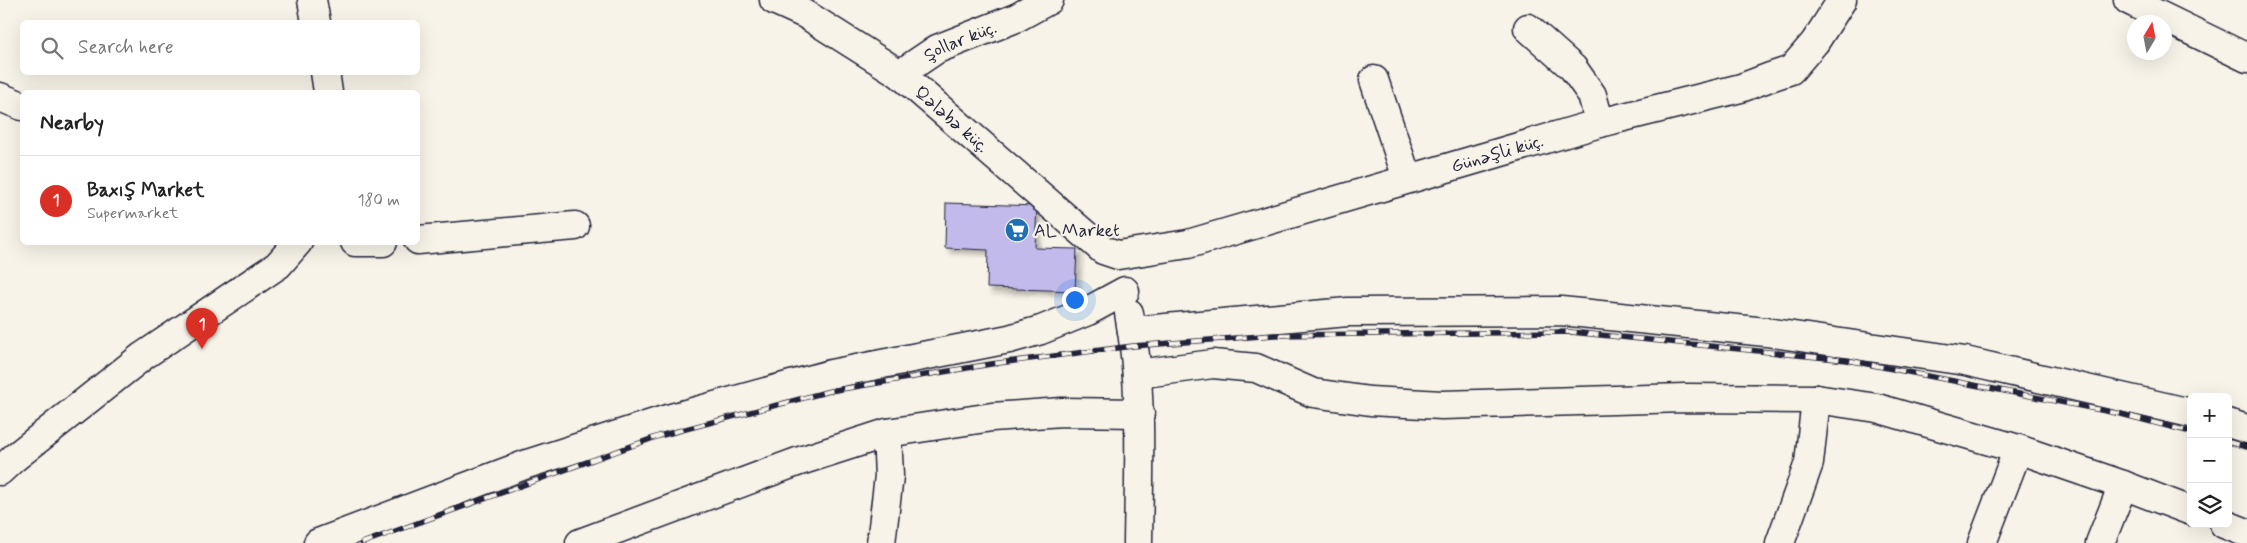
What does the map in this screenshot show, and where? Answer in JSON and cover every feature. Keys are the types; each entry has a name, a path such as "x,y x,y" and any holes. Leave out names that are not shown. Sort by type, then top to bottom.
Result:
{"street":[{"path":"312,0 316,20"},
{"name":"Qələbə küç.","path":"774,0 805,14 900,74 1103,250 1118,255"},
{"name":"Şollar küç.","path":"900,74 937,49 1016,18 1049,0"},
{"name":"Günəşli küç.","path":"1118,255 1188,244 1407,178 1600,123 1741,88 1791,70 1815,42 1842,0"},
{"path":"2128,0 2247,58"},
{"path":"1528,28 1573,68 1592,96 1600,123"},
{"path":"325,75 328,90"},
{"path":"1374,80 1407,178"},
{"path":"0,97 20,105"},
{"path":"420,240 575,226"},
{"path":"5,460 143,356 278,265 295,245"},
{"path":"1118,255 1132,330 1140,413 1138,543"},
{"path":"318,543 527,464 664,420 832,374 1009,339 1041,330 1088,311 1125,292"},
{"path":"1132,330 1348,312 1561,310 1766,332 1965,361 2187,412"},
{"path":"1137,374 1213,364 1256,368 1313,393 1370,401 1442,405 1685,398 1816,399 1877,408 2018,449 2187,509"},
{"path":"1780,543 1809,463 1816,399"},
{"path":"580,543 797,462 887,433 992,417 1062,412 1140,413"},
{"path":"2232,424 2247,429"},
{"path":"880,543 889,476 887,433"},
{"path":"1982,543 2018,449"},
{"path":"2100,543 2123,485"},
{"path":"2232,527 2247,534"}],"building":[{"path":"946,203 1037,206 1035,248 1077,249 1075,291 987,288 988,250 945,248"}],"railway":[{"path":"362,543 659,436 830,391 991,364 1133,346 1274,335 1571,332 1847,360 2121,414 2187,431"},
{"path":"2232,443 2247,447"}],"place":[{"name":"AL Market","path":"1017,230"},
{"name":"Baxış Market","path":"202,349"}]}
